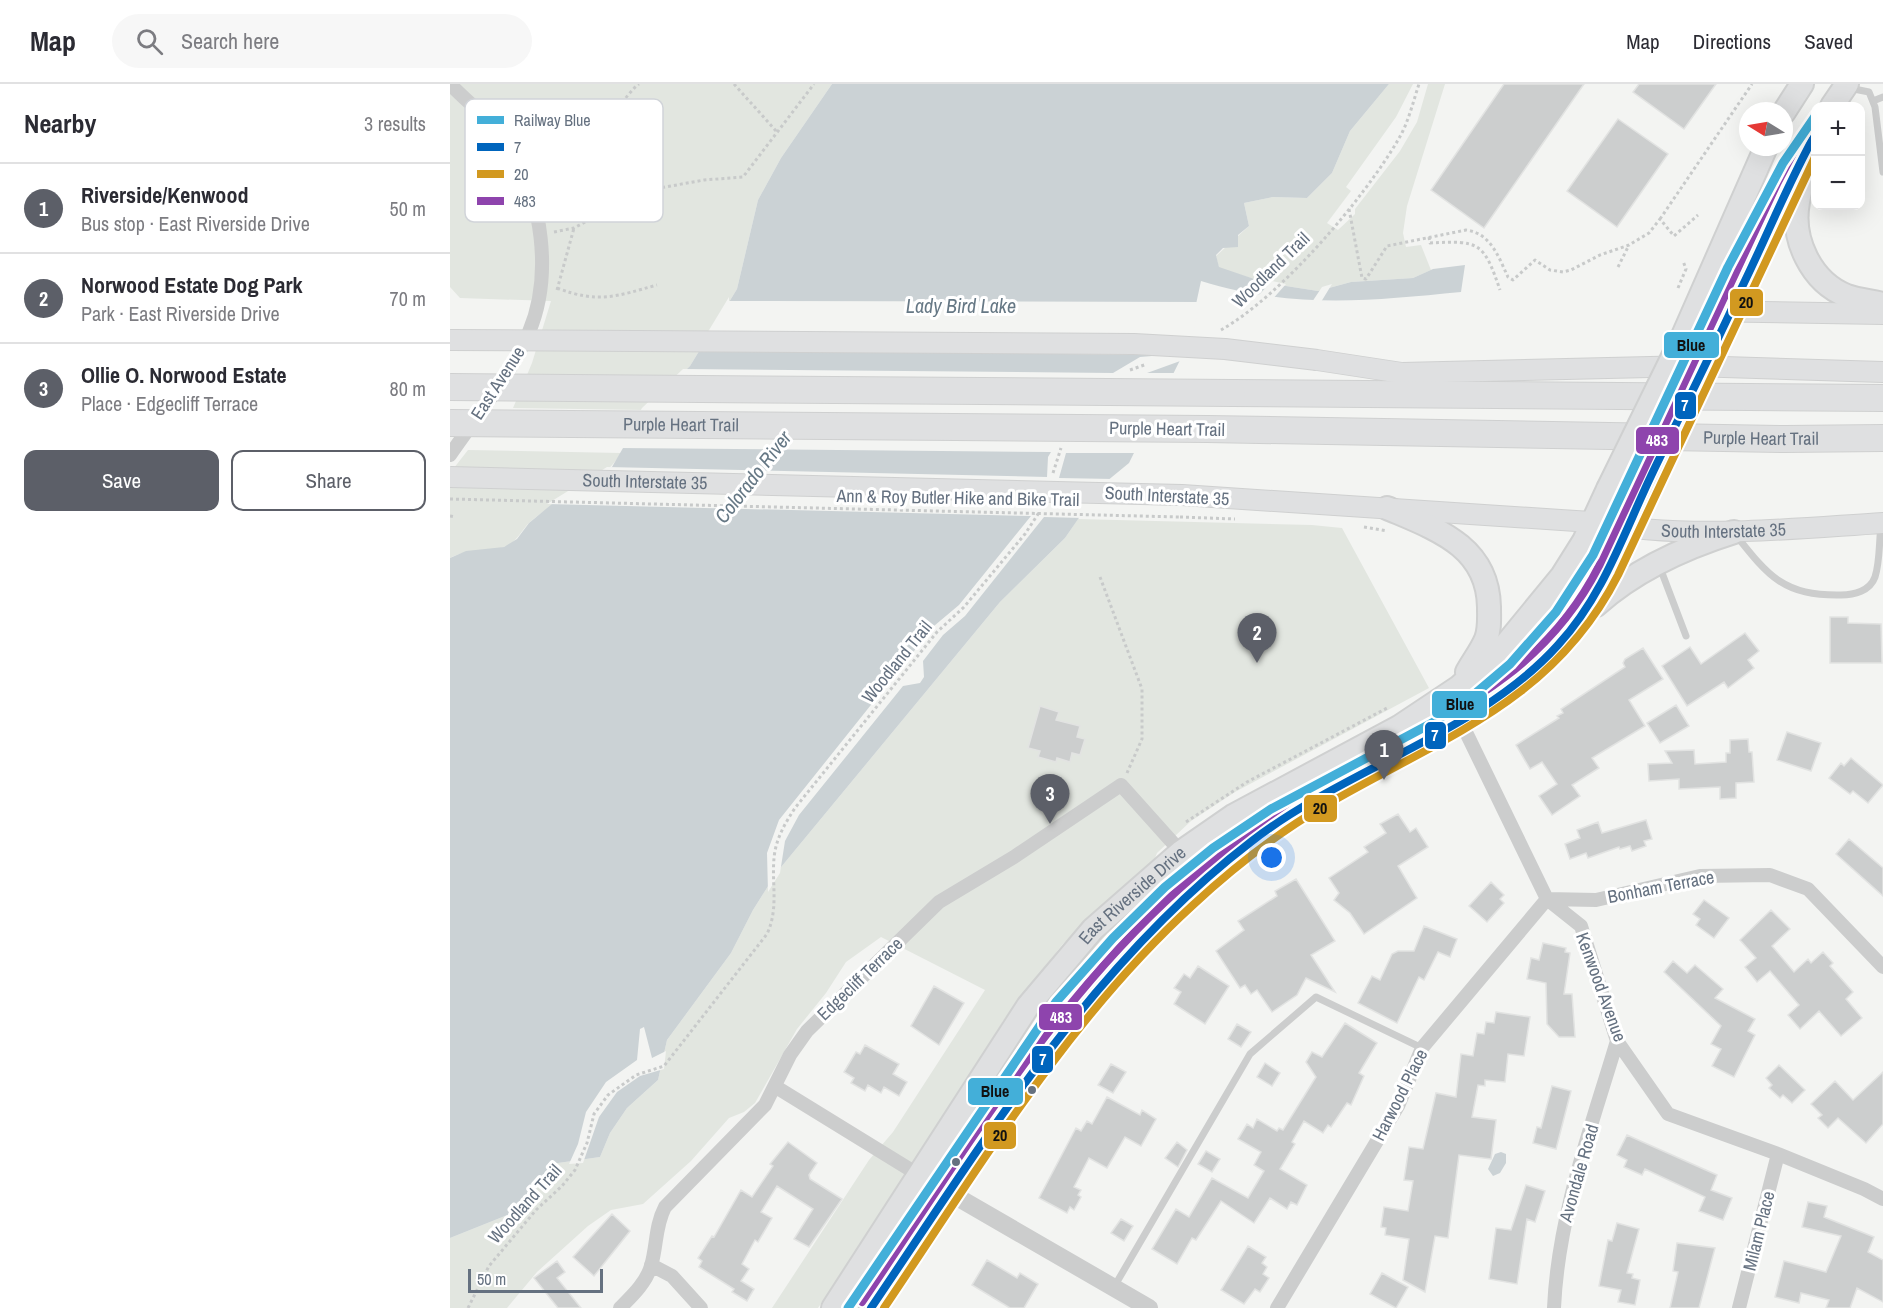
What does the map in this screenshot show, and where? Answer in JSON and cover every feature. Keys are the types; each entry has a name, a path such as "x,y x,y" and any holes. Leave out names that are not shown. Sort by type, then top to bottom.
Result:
{"highway":[{"name":"Purple Heart Trail","path":"450,387 1883,398"},
{"name":"Purple Heart Trail","path":"450,423 1207,429 1883,438"}],"main road":[{"path":"1790,102 1802,84"},
{"path":"1835,102 1846,86"},
{"name":"East Riverside Drive","path":"871,1308 1045,1056 1141,940 1187,893 1243,847 1292,812 1366,770 1461,722 1539,665 1579,620 1608,573 1631,518 1730,311 1789,178 1811,140"},
{"path":"1811,149 1798,203 1798,234 1807,260 1823,282 1839,292 1883,304"},
{"name":"East Riverside Drive","path":"833,1308 1028,1006 1093,929 1181,852 1233,816 1399,727 1459,687 1503,648 1530,618 1562,576 1584,541 1591,522 1695,311 1762,156"},
{"path":"1695,311 1883,314"},
{"path":"450,328 450,347"},
{"path":"450,340 1134,344 1225,349 1402,373 1692,366 1883,372"},
{"name":"South Interstate 35","path":"450,477 1182,495 1591,522 1631,518 1734,532 1882,523"},
{"path":"1387,508 1439,530 1461,544 1480,568 1489,591 1490,626 1486,639 1459,687"},
{"path":"1579,620 1618,585 1658,563 1734,532"}],"street":[{"name":"East Avenue","path":"450,84 465,100"},
{"name":"East Avenue","path":"450,455 515,360 530,330 542,262 539,222"},
{"name":"Kenwood Avenue","path":"1461,722 1547,899 1581,926 1617,1041 1668,1114 1778,1154 1883,1199"},
{"path":"1121,785 1181,852"},
{"name":"Edgecliff Terrace","path":"620,1308 640,1286 651,1266 658,1221 665,1207 758,1114 776,1087 790,1055 807,1031 939,902 1014,858 1121,785"},
{"name":"Bonham Terrace","path":"1547,899 1596,900 1700,876 1770,875 1808,889 1883,967"},
{"name":"Harwood Place","path":"1277,1308 1398,1106 1422,1048 1547,899"},
{"name":"Avondale Road","path":"1554,1308 1555,1280 1565,1214 1617,1041"},
{"path":"776,1087 919,1175 1149,1308"},
{"name":"Milam Place","path":"1739,1308 1778,1154"},
{"path":"651,1266 672,1276 701,1308"}],"lane":[{"path":"1846,86 1869,92 1873,101 1883,172"},
{"path":"1873,101 1883,97"},
{"path":"1734,532 1763,570 1789,588 1813,596 1853,595 1866,589 1875,577 1882,523"},
{"path":"1658,563 1686,636"},
{"path":"1114,1287 1250,1054 1316,997 1422,1048"}],"path":[{"path":"626,99 639,84"},
{"path":"734,84 777,132"},
{"path":"663,187 704,180 743,177 814,84"},
{"name":"Woodland Trail","path":"1214,334 1243,317 1260,302 1349,209 1399,139 1419,84"},
{"path":"1349,209 1357,241 1362,278 1366,279 1387,246 1429,237 1475,231 1494,246 1508,277 1513,280 1535,260 1550,270 1563,272 1629,245 1648,233 1752,84"},
{"path":"1659,219 1674,236 1698,215"},
{"path":"574,228 585,222"},
{"path":"1429,237 1430,243 1456,241 1474,245 1484,252 1500,290"},
{"path":"1618,267 1629,245"},
{"path":"1678,288 1686,269 1683,261"},
{"path":"539,283 577,296 605,299 657,285"},
{"path":"1123,373 1154,361"},
{"path":"1052,476 1058,453 1065,444"},
{"name":"Ann & Roy Butler Hike and Bike Trail","path":"450,499 1239,519"},
{"name":"Woodland Trail","path":"468,1308 489,1266 536,1210 562,1186 575,1170 587,1143 594,1114 608,1095 636,1075 664,1066 674,1056 767,934 773,921 774,859 786,822 937,632 957,615 1026,534 1037,518 1041,507"},
{"path":"450,516 455,517"},
{"path":"1355,526 1390,532"},
{"path":"1100,577 1142,689 1142,738 1121,785"},
{"path":"1184,823 1238,787 1395,705"}],"shaded area":[{"path":"450,84 832,84 781,158 758,200 737,289 690,366 645,410 513,408 532,363 551,301 460,298 450,287"},
{"path":"1389,84 1413,84 1396,117 1346,187 1351,191 1327,223 1338,230 1355,214 1355,209 1400,151 1417,122 1428,84 1445,84 1407,206 1403,233 1406,247 1421,245 1431,270 1413,278 1351,282 1318,291 1266,283 1219,268 1216,256 1249,226 1244,203 1273,197 1307,198 1332,173 1350,131"},
{"path":"468,450 621,453 603,474 541,513 508,545 497,549 464,553 450,558 450,473"},
{"path":"1078,519 1312,525 1342,528 1429,688 1235,792 1191,821 1157,853 1153,863 1116,893 1062,945 1003,1021 934,1136 818,1308 772,1308 869,1160 893,1132 985,990 881,937 846,962 826,993 797,1029 755,1103 744,1112 729,1118 691,1161 643,1204 611,1210 588,1226 537,1272 507,1308 450,1308 450,1238 520,1210 551,1164 600,1157 610,1133 627,1108 658,1080 667,1040 731,953 753,910 777,872 1000,602 1065,538"},
{"path":"1295,793 1297,797 1255,824 1216,854 1143,922 1077,997 1015,1075 1011,1073 1057,984 1090,945 1176,869 1233,828"}],"water":[{"name":"Lady Bird Lake","path":"832,84 1389,84 1350,131 1332,173 1307,198 1273,197 1244,203 1249,226 1238,235 1238,247 1223,248 1216,255 1219,267 1266,283 1318,291 1351,282 1413,278 1433,269 1465,265 1461,292 1362,300 1299,299 1267,296 1201,281 1187,346 1129,463 1101,486 1065,538 1000,602 777,872 753,910 731,953 667,1040 658,1080 627,1108 610,1133 600,1157 551,1164 520,1210 450,1238 450,558 466,551 504,547 517,539 529,523 552,504 612,467 645,410 690,366 737,289 758,200 781,158"},
{"path":"1501,1152 1506,1154 1506,1163 1500,1173 1493,1176 1488,1169 1495,1154"}],"pier":[{"path":"1272,281 1286,284 1271,301 1257,297"},
{"path":"1332,284 1321,302 1377,302 1464,293 1379,303 1307,305 1276,302 1312,302 1322,287"},
{"path":"729,297 729,301 1200,302 1190,347 1183,360 1147,373 1177,373 1137,453 1066,453 1059,478 1113,479 1103,488 1083,518 1044,517 965,616 943,635 923,661 924,677 920,683 903,686 799,815 785,841 780,873 768,892 767,853 779,820 934,626 959,605 1031,516 547,504 607,467 1047,477 1048,457 1051,452 620,448 642,408 683,369 1113,373 1140,357 1164,355 697,350"},
{"path":"644,1027 652,1058 666,1051 664,1069 640,1076 617,1092 599,1117 583,1163 569,1164 578,1144 586,1112 606,1082 637,1060 640,1029"}],"building":[{"path":"1504,84 1584,84 1484,228 1431,190"},
{"path":"1639,84 1716,84 1684,129 1633,92"},
{"path":"1618,119 1668,154 1617,227 1567,191"},
{"path":"1830,617 1848,617 1848,623 1881,624 1882,663 1830,663"},
{"path":"1745,633 1759,651 1748,660 1754,668 1728,688 1724,682 1687,706 1662,666 1690,647 1701,664"},
{"path":"1643,648 1663,679 1629,700 1645,726 1592,758 1599,768 1572,785 1580,796 1552,815 1539,796 1557,784 1542,762 1530,769 1516,745 1559,718 1557,716 1563,713 1561,709 1625,667 1623,663 1625,659"},
{"path":"1676,705 1689,726 1660,743 1647,723"},
{"path":"1040,706 1059,712 1056,720 1080,726 1077,737 1085,739 1080,755 1072,753 1070,762 1057,758 1056,762 1038,757 1040,751 1028,748"},
{"path":"1787,732 1821,743 1811,771 1777,760"},
{"path":"1748,739 1749,752 1752,752 1754,782 1736,783 1736,798 1720,799 1720,787 1679,789 1679,779 1649,781 1648,764 1672,763 1665,751 1694,750 1695,764 1726,762 1726,753 1730,753 1730,740"},
{"path":"1851,758 1883,785 1868,803 1853,791 1850,794 1829,778 1841,763 1844,766"},
{"path":"1398,814 1410,832 1416,828 1428,847 1398,866 1417,898 1364,934 1350,913 1334,900 1339,893 1329,878 1368,852 1364,847 1386,833 1380,824"},
{"path":"1646,820 1652,839 1644,841 1646,846 1632,851 1630,846 1620,849 1619,847 1588,858 1586,853 1570,859 1565,844 1580,838 1577,830 1598,822 1602,833"},
{"path":"1849,839 1883,868 1883,896 1836,854"},
{"path":"1296,879 1335,941 1311,955 1335,992 1306,978 1297,995 1272,1012 1257,990 1251,994 1245,985 1240,988 1216,951 1244,930 1238,921 1277,896 1275,891"},
{"path":"1491,882 1504,895 1500,899 1504,903 1487,922 1469,906"},
{"path":"1704,900 1729,918 1714,938 1696,925 1700,919 1693,914"},
{"path":"1771,910 1790,929 1772,946 1794,972 1808,959 1811,963 1823,952 1833,963 1830,966 1853,992 1846,999 1862,1018 1841,1036 1819,1011 1800,1029 1788,1015 1799,1005 1770,971 1757,982 1745,967 1756,958 1740,940"},
{"path":"1424,926 1457,939 1450,957 1438,952 1424,980 1419,977 1397,1023 1358,1003 1372,976 1380,980 1392,954 1398,951 1414,951"},
{"path":"1543,943 1566,948 1565,952 1570,953 1564,994 1572,994 1575,1037 1559,1037 1547,1024 1546,983 1527,979 1531,958 1539,960"},
{"path":"1673,961 1687,973 1695,965 1723,989 1715,998 1755,1019 1748,1031 1755,1035 1734,1077 1712,1066 1721,1049 1711,1044 1721,1026 1664,972"},
{"path":"1198,966 1229,986 1205,1024 1174,1004 1181,992 1174,988 1184,974 1190,978"},
{"path":"934,986 964,1003 939,1045 911,1026"},
{"path":"1496,1012 1530,1017 1524,1056 1508,1054 1505,1082 1485,1080 1485,1086 1478,1085 1472,1117 1496,1120 1491,1159 1459,1155 1448,1238 1435,1236 1425,1292 1403,1280 1409,1239 1385,1235 1386,1228 1381,1227 1384,1207 1408,1211 1413,1181 1404,1180 1409,1147 1423,1149 1436,1093 1456,1097 1461,1054 1473,1056 1477,1033 1484,1034 1486,1022 1494,1023"},
{"path":"1345,1023 1377,1043 1359,1073 1364,1076 1351,1105 1347,1103 1331,1127 1328,1125 1323,1133 1304,1121 1292,1142 1295,1144 1280,1169 1307,1185 1297,1205 1291,1202 1287,1209 1270,1198 1254,1223 1221,1201 1196,1240 1192,1238 1177,1264 1152,1249 1176,1209 1189,1217 1212,1178 1248,1198 1264,1171 1254,1165 1261,1152 1238,1139 1247,1124 1253,1128 1257,1119 1277,1131 1279,1128 1283,1130 1316,1077 1306,1062 1312,1052 1322,1057"},
{"path":"1237,1024 1251,1032 1241,1047 1228,1039"},
{"path":"865,1045 899,1064 893,1074 907,1082 899,1096 884,1087 881,1093 868,1085 865,1091 851,1083 854,1078 844,1072 856,1052 860,1054"},
{"path":"1265,1063 1280,1073 1272,1086 1257,1077"},
{"path":"1111,1064 1126,1072 1113,1093 1098,1085"},
{"path":"1779,1065 1805,1090 1792,1103 1783,1095 1780,1098 1769,1088 1772,1085 1766,1078"},
{"path":"1883,1072 1883,1124 1866,1143 1838,1118 1828,1128 1818,1118 1822,1115 1811,1104 1835,1081 1853,1100"},
{"path":"1552,1086 1571,1091 1556,1149 1533,1143 1537,1127 1541,1128"},
{"path":"1107,1097 1140,1115 1142,1110 1156,1119 1141,1146 1125,1137 1107,1168 1089,1158 1074,1187 1081,1190 1078,1195 1081,1197 1074,1210 1070,1207 1067,1213 1039,1198 1076,1128 1081,1131 1087,1121 1092,1124"},
{"path":"1627,1135 1717,1175 1711,1190 1732,1198 1723,1220 1699,1211 1705,1197 1645,1169 1642,1175 1624,1167 1627,1160 1617,1155"},
{"path":"788,1142 817,1163 809,1175 810,1179 842,1199 809,1247 794,1239 813,1209 777,1186 761,1212 772,1218 758,1242 755,1240 742,1264 749,1269 741,1281 754,1289 747,1301 732,1292 734,1289 699,1267 702,1261 698,1258 712,1236 714,1237 741,1190 752,1197 773,1166 770,1164"},
{"path":"1177,1142 1187,1150 1178,1167 1165,1158"},
{"path":"1206,1151 1220,1159 1212,1172 1198,1164"},
{"path":"1526,1185 1545,1191 1535,1222 1527,1219 1517,1284 1489,1279 1496,1228 1511,1230"},
{"path":"1808,1202 1827,1206 1824,1217 1874,1237 1868,1252 1883,1260 1883,1302 1857,1288 1850,1308 1826,1308 1829,1300 1801,1293 1799,1303 1775,1297 1784,1261 1826,1272 1841,1236 1802,1227"},
{"path":"612,1214 630,1231 594,1276 573,1257"},
{"path":"1121,1219 1133,1226 1124,1241 1111,1233"},
{"path":"1617,1223 1639,1229 1627,1273 1633,1274 1632,1278 1640,1280 1635,1305 1618,1302 1621,1290 1599,1286 1608,1240 1612,1241"},
{"path":"1677,1243 1715,1248 1699,1308 1670,1308 1678,1272 1673,1271"},
{"path":"1248,1246 1266,1257 1262,1263 1267,1267 1263,1274 1269,1278 1260,1292 1255,1289 1244,1304 1221,1290"},
{"path":"987,1260 1017,1278 1020,1273 1038,1284 1024,1308 1010,1308 972,1285"},
{"path":"557,1261 565,1272 557,1278 581,1308 558,1308 534,1278"},
{"path":"1382,1273 1408,1287 1396,1308 1370,1294"}],"rail line":[{"name":"Blue","path":"848,1308 1056,1002 1113,938 1165,887 1213,848 1271,809 1432,723 1470,698 1510,664 1556,612 1593,555 1728,267 1783,163 1811,122"}],"transit line":[{"name":"483","path":"862,1302 1008,1086 1089,982 1132,934 1210,862 1275,812 1310,789 1434,722 1509,674 1543,644 1573,608 1599,566 1777,184 1807,127"},
{"name":"7","path":"871,1308 998,1120 1043,1059 1090,999 1140,943 1194,890 1252,841 1289,815 1411,749 1490,702 1526,676 1574,626 1600,586 1611,564 1811,142"},
{"name":"20","path":"884,1308 990,1149 1065,1046 1148,949 1193,905 1256,852 1306,817 1490,713 1527,686 1561,656 1591,619 1618,575 1816,156"}],"place":[{"name":"Norwood Estate Dog Park","path":"1257,663"},
{"name":"Riverside/Kenwood","path":"1384,780"},
{"name":"Ollie O. Norwood Estate","path":"1050,824"}],"water label":[{"name":"Colorado River","path":"753,477"}]}
